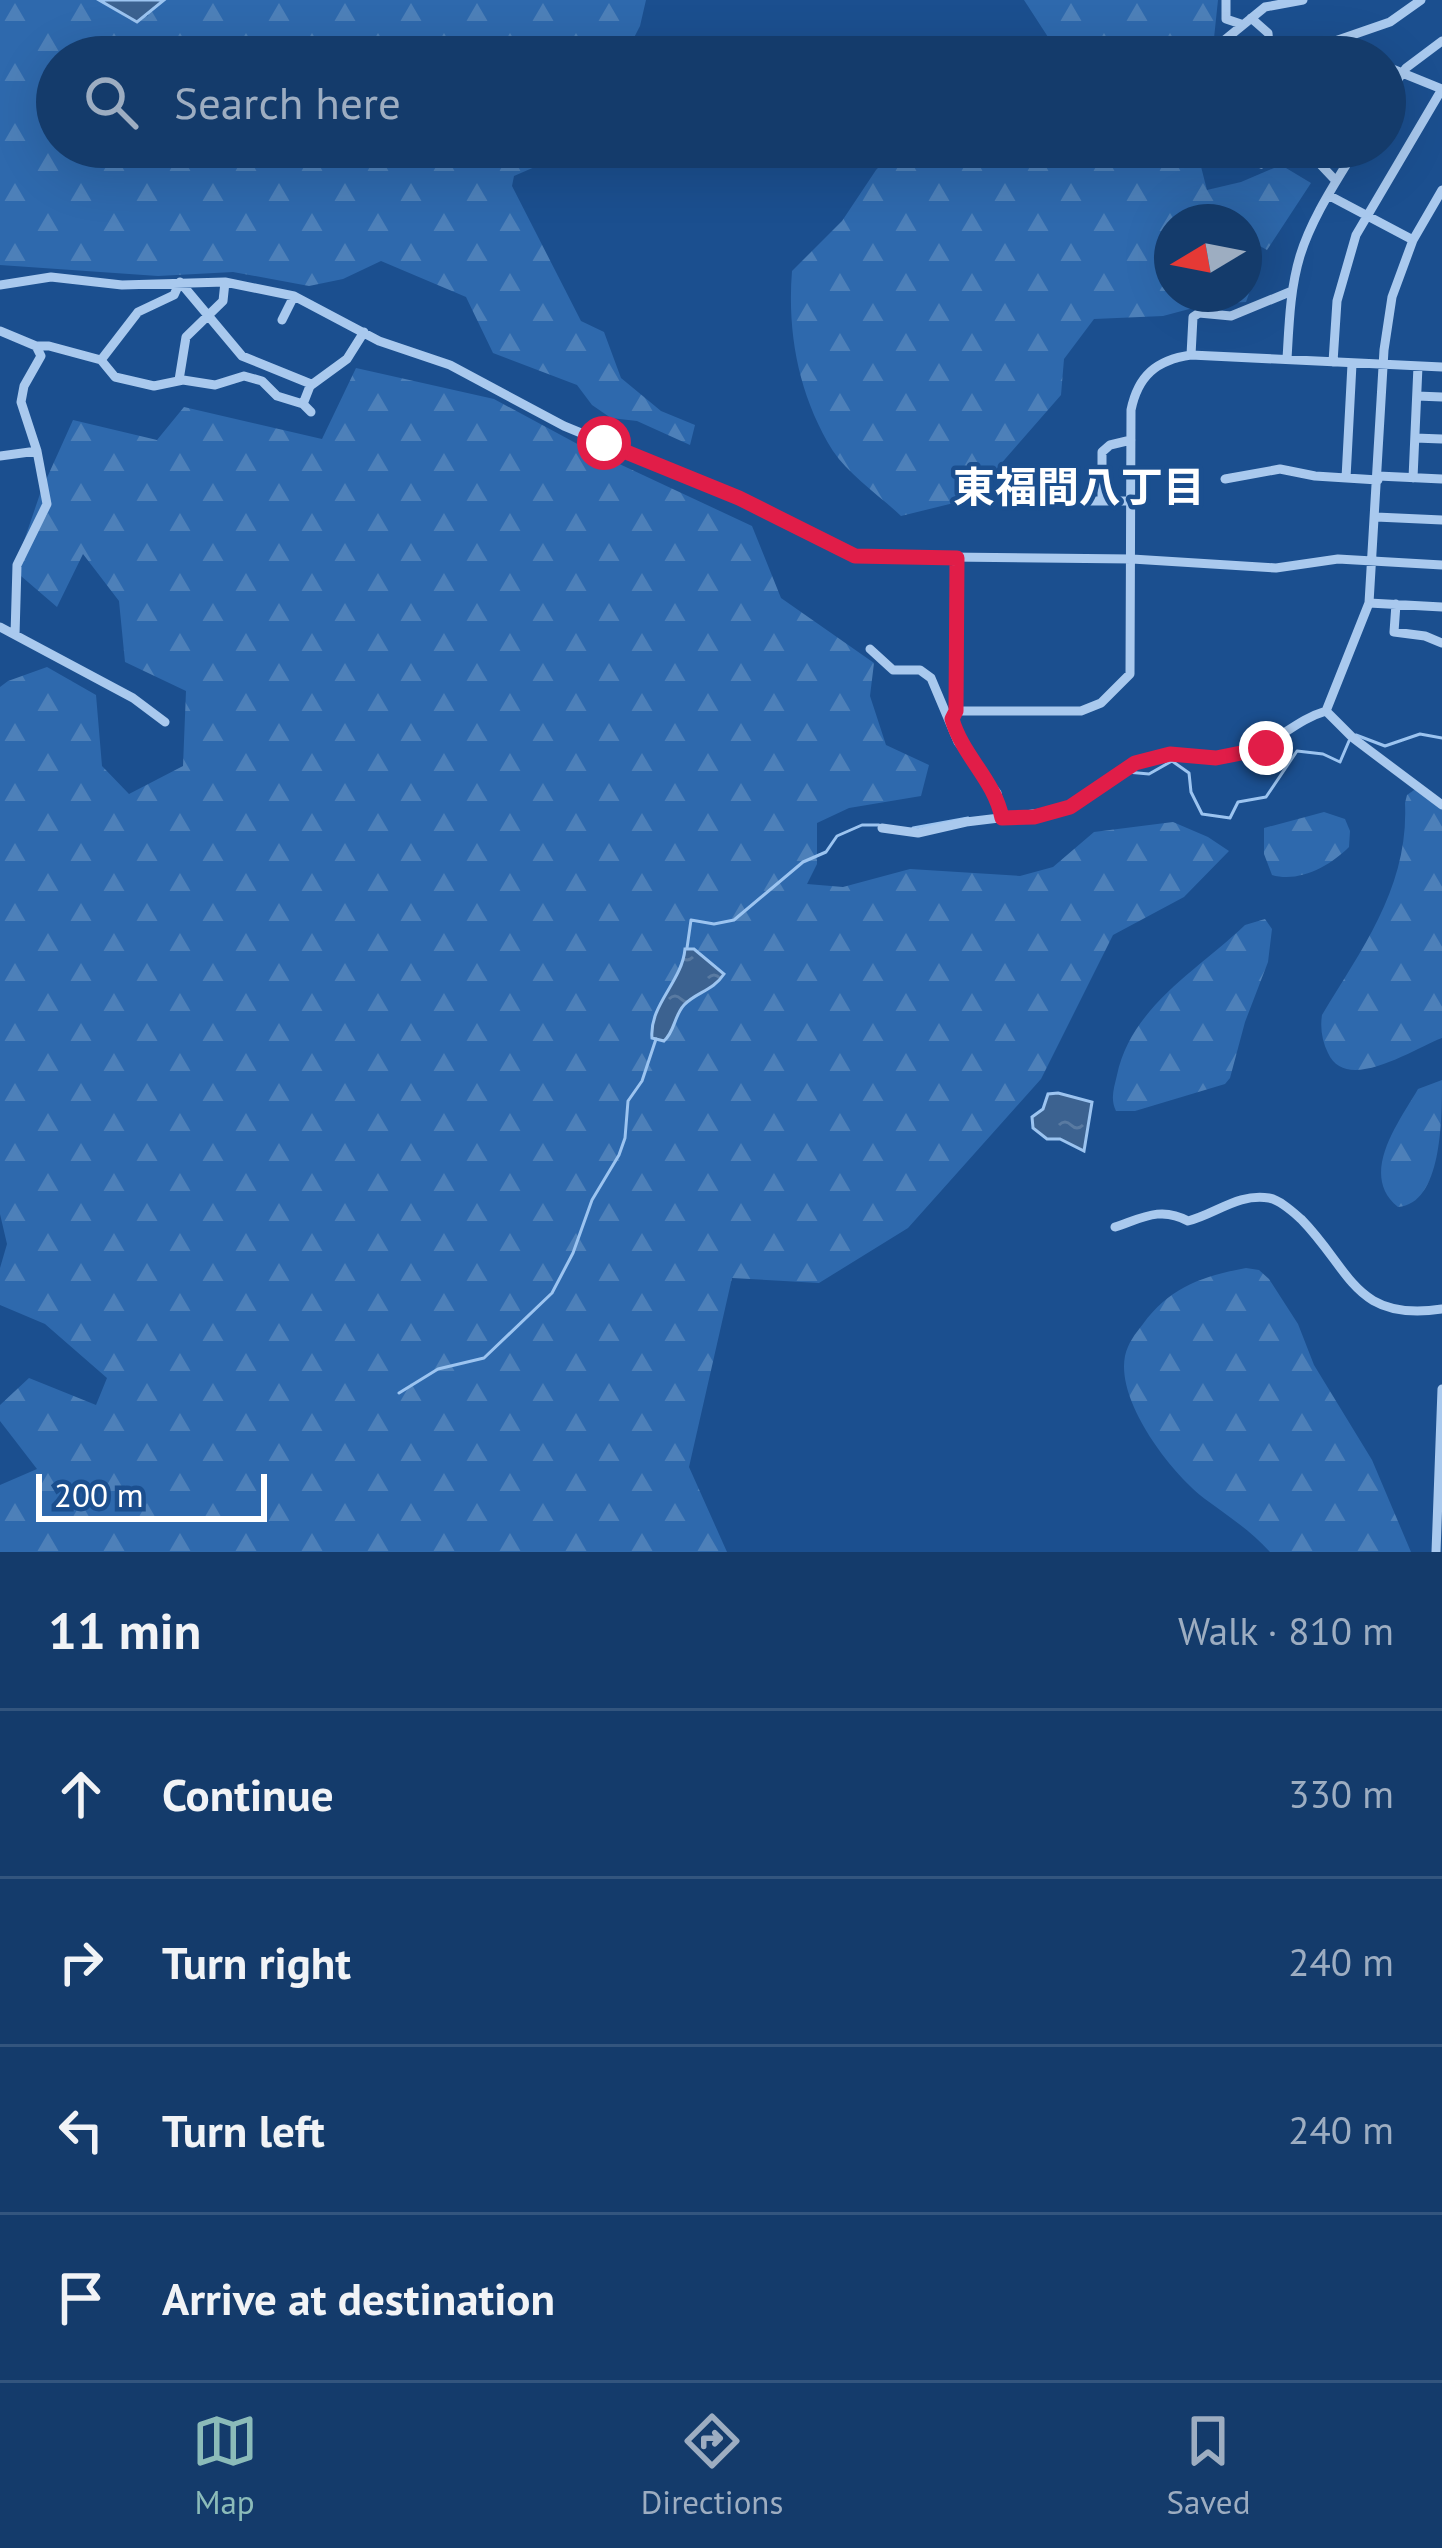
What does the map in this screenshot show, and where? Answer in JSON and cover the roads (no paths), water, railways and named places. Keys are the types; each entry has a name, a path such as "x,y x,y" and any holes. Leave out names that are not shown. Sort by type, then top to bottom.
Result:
{"street":[{"path":"1226,0 1226,19 1246,21 1268,36"},
{"path":"1229,36 1273,4 1303,0"},
{"path":"1347,36 1390,22 1420,0"},
{"path":"1406,68 1442,41"},
{"path":"1406,76 1442,89 1406,150"},
{"path":"1324,168 1336,181"},
{"path":"1287,359 1300,256 1344,168"},
{"path":"1333,362 1345,265 1396,168"},
{"path":"1326,711 1369,603 1383,365 1392,297 1413,240 1442,190"},
{"path":"1328,195 1413,240"},
{"path":"0,285 51,277 122,285 225,282 294,296 364,332 450,365 564,425 739,498 855,556 1132,559 1290,568 1338,559 1442,565"},
{"path":"180,282 247,357 311,384"},
{"path":"101,359 138,312 174,295 180,282"},
{"path":"179,380 186,337 223,301 225,282"},
{"path":"1191,356 1193,317 1199,313 1232,316 1292,291"},
{"path":"282,320 294,296"},
{"path":"0,331 43,350 101,359"},
{"path":"101,359 107,372 154,386 179,380 215,385 244,376 262,381 277,396 307,408 311,384 347,358 364,332"},
{"path":"15,635 17,565 47,504 21,394 43,350"},
{"path":"954,715 1082,711 1101,703 1130,674 1131,410 1141,379 1161,363 1191,356 1442,367"},
{"path":"244,376 247,357"},
{"path":"1346,478 1352,364"},
{"path":"1413,478 1418,366"},
{"path":"1417,396 1442,397"},
{"path":"1415,438 1442,439"},
{"path":"1102,501 1102,452 1131,440"},
{"path":"0,456 37,452"},
{"path":"1225,479 1280,469 1346,478 1442,479"},
{"path":"1033,501 1132,502"},
{"path":"1376,517 1442,520"},
{"path":"957,558 954,715 958,742 997,793 1002,818"},
{"path":"1369,603 1442,607"},
{"path":"1396,604 1394,632 1425,636 1442,644"},
{"path":"0,627 133,698 165,722"},
{"path":"870,649 893,670 926,673 954,715"},
{"path":"1326,711 1353,738 1442,805"},
{"path":"882,828 918,832 1034,817 1070,807 1135,763 1170,754 1216,758 1266,748 1307,717 1326,711"},
{"path":"1114,1227 1157,1212 1188,1220 1229,1202 1270,1198 1297,1215 1372,1301 1394,1311 1442,1309"},
{"path":"1436,1552 1442,1389"}],"water":[{"path":"99,0 164,0 137,22"},
{"path":"685,949 694,949 724,974 684,1005 664,1041 652,1038 655,1015"},
{"path":"1048,1094 1092,1102 1084,1151 1060,1139 1047,1139 1033,1128 1032,1117 1043,1109"}],"waterway":[{"path":"1356,735 1385,746 1420,734 1442,738"},
{"path":"1091,798 1127,772 1149,774 1172,761 1189,773 1191,792 1202,814 1230,818 1238,802 1266,797 1297,751 1340,762 1349,741"},
{"path":"913,828 968,818"},
{"path":"687,948 691,920 714,924 734,920 803,862 826,852 837,836 862,825 879,825"},
{"path":"399,1393 438,1369 484,1358 552,1293 592,1200 619,1155 628,1101 642,1081 656,1039"}],"district":[{"name":"東福間八丁目","path":"1079,486"}]}
